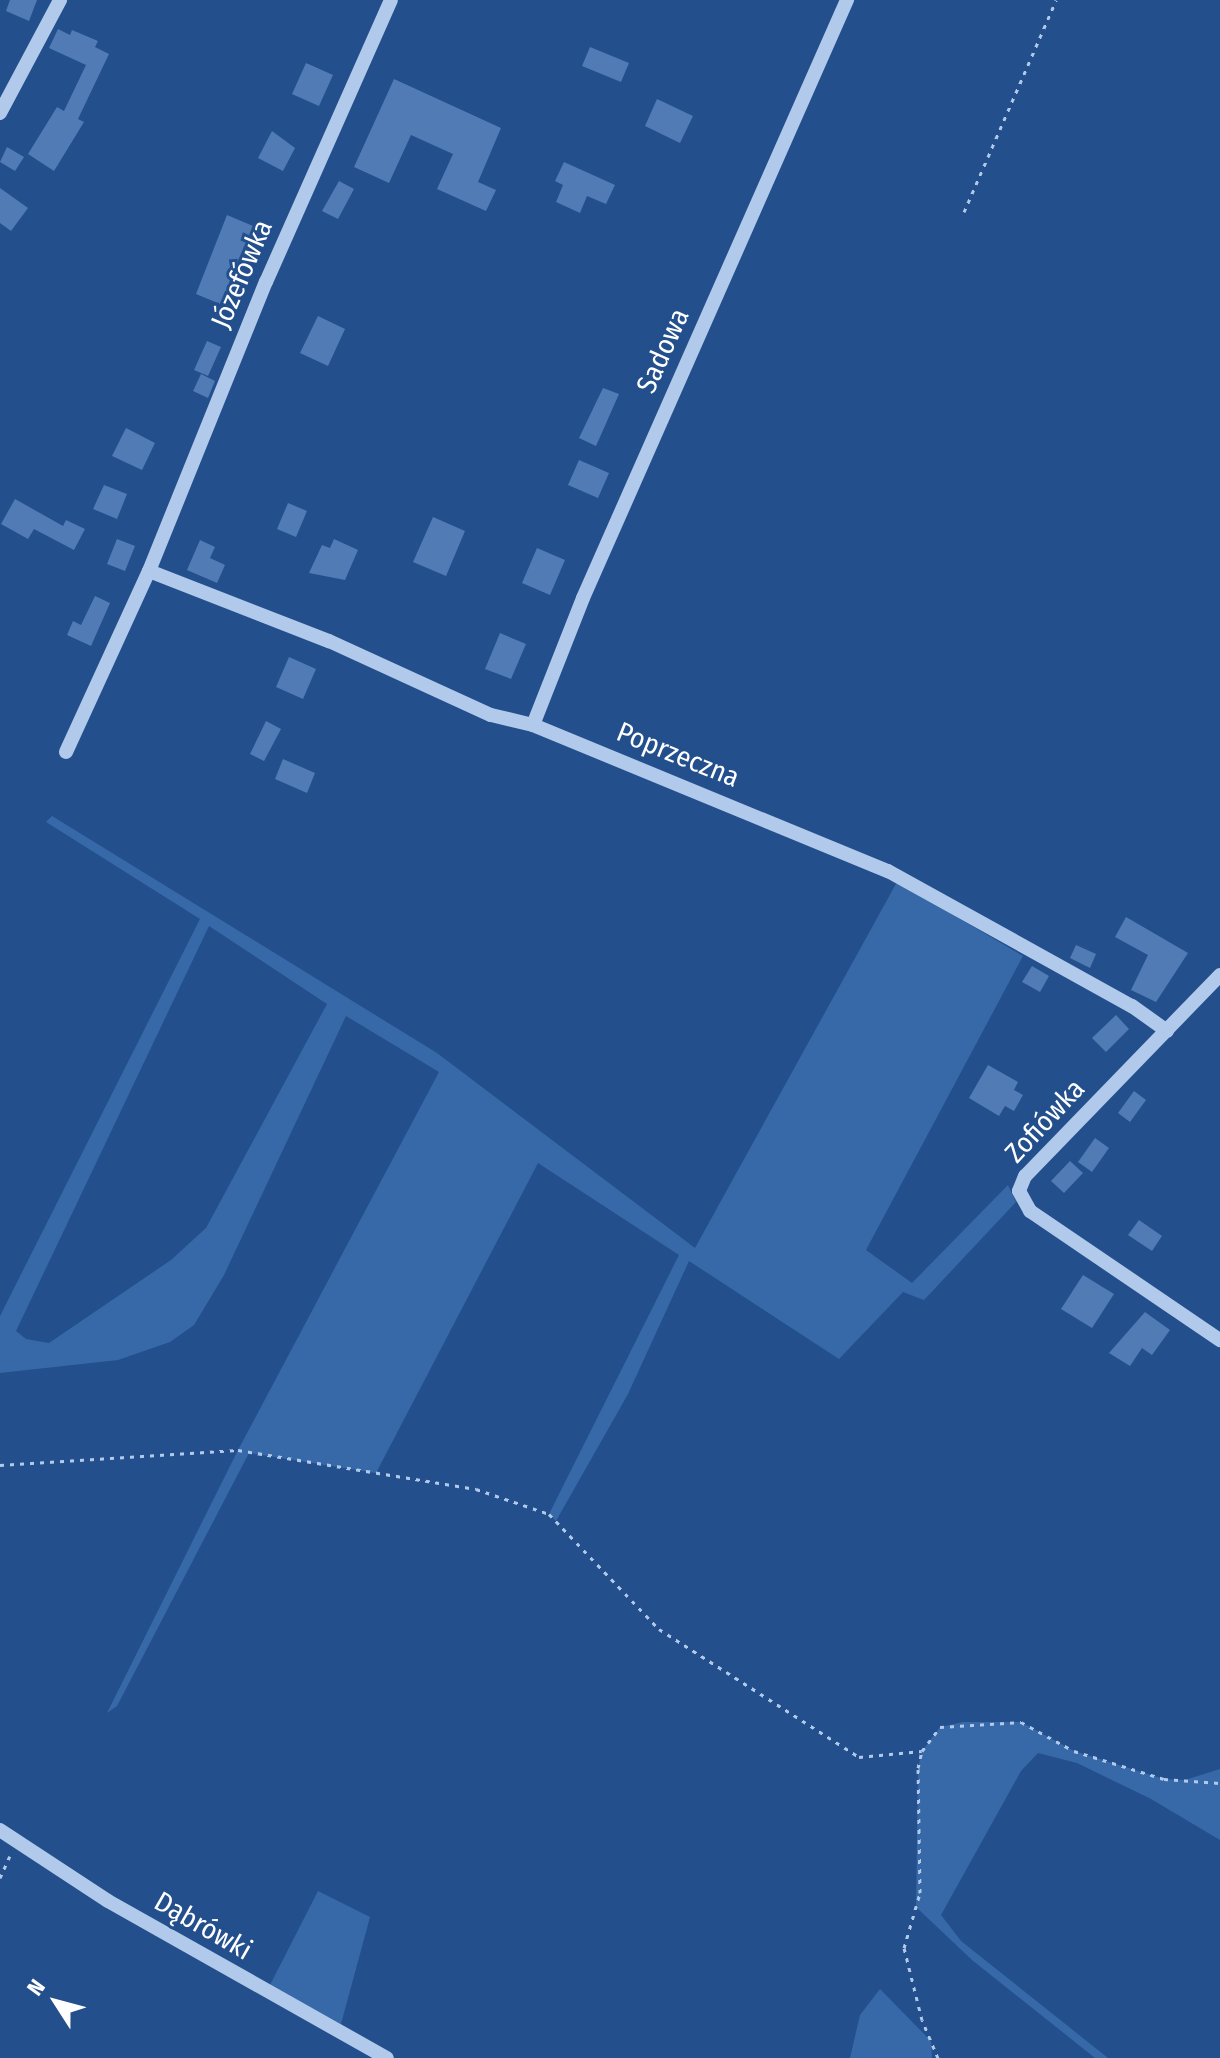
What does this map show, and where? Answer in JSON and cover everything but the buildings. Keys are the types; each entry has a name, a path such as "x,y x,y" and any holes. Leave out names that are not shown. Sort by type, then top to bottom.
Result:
{"street":[{"path":"0,113 60,0"},
{"name":"Józefówka","path":"66,752 149,571 254,310 391,0"},
{"name":"Sadowa","path":"533,725 595,571 847,0"},
{"name":"Poprzeczna","path":"149,571 329,641 491,715 533,725 888,871 1132,1006 1167,1031"},
{"name":"Zofiówka","path":"1220,975 1025,1176 1019,1191 1030,1211 1220,1340"},
{"name":"Dąbrówki","path":"0,1830 108,1901 387,2058"}],"path":[{"path":"964,212 1056,0"},
{"path":"0,1465 238,1450 476,1489 549,1514 659,1629 859,1757 922,1751"},
{"path":"938,2058 922,2020 904,1948 920,1893 918,1768 922,1751 940,1727 1021,1722 1074,1751 1164,1779 1220,1783"},
{"path":"0,1878 19,1841"}],"shaded area":[{"path":"52,816 437,1053 695,1248 897,882 1023,956 866,1250 912,1283 1008,1185 1016,1202 924,1300 903,1292 839,1359 689,1261 628,1394 556,1521 549,1514 679,1255 538,1163 376,1473 249,1453 117,1706 107,1713 238,1450 439,1072 346,1016 224,1275 194,1325 170,1342 118,1360 0,1373 0,1316 200,919 46,822","holes":["209,926 327,1004 206,1228 171,1260 49,1343 26,1339 16,1331"]},
{"path":"963,1722 1021,1722 1074,1751 1164,1779 1185,1780 1220,1769 1220,1840 1151,1799 1077,1763 1038,1753 1021,1771 941,1915 961,1941 1108,2058 1095,2058 972,1960 916,1907 918,1768 922,1751 940,1727"},
{"path":"318,1891 370,1917 341,2024 270,1985"},
{"path":"880,1989 931,2041 932,2058 850,2058 860,2015"}]}
